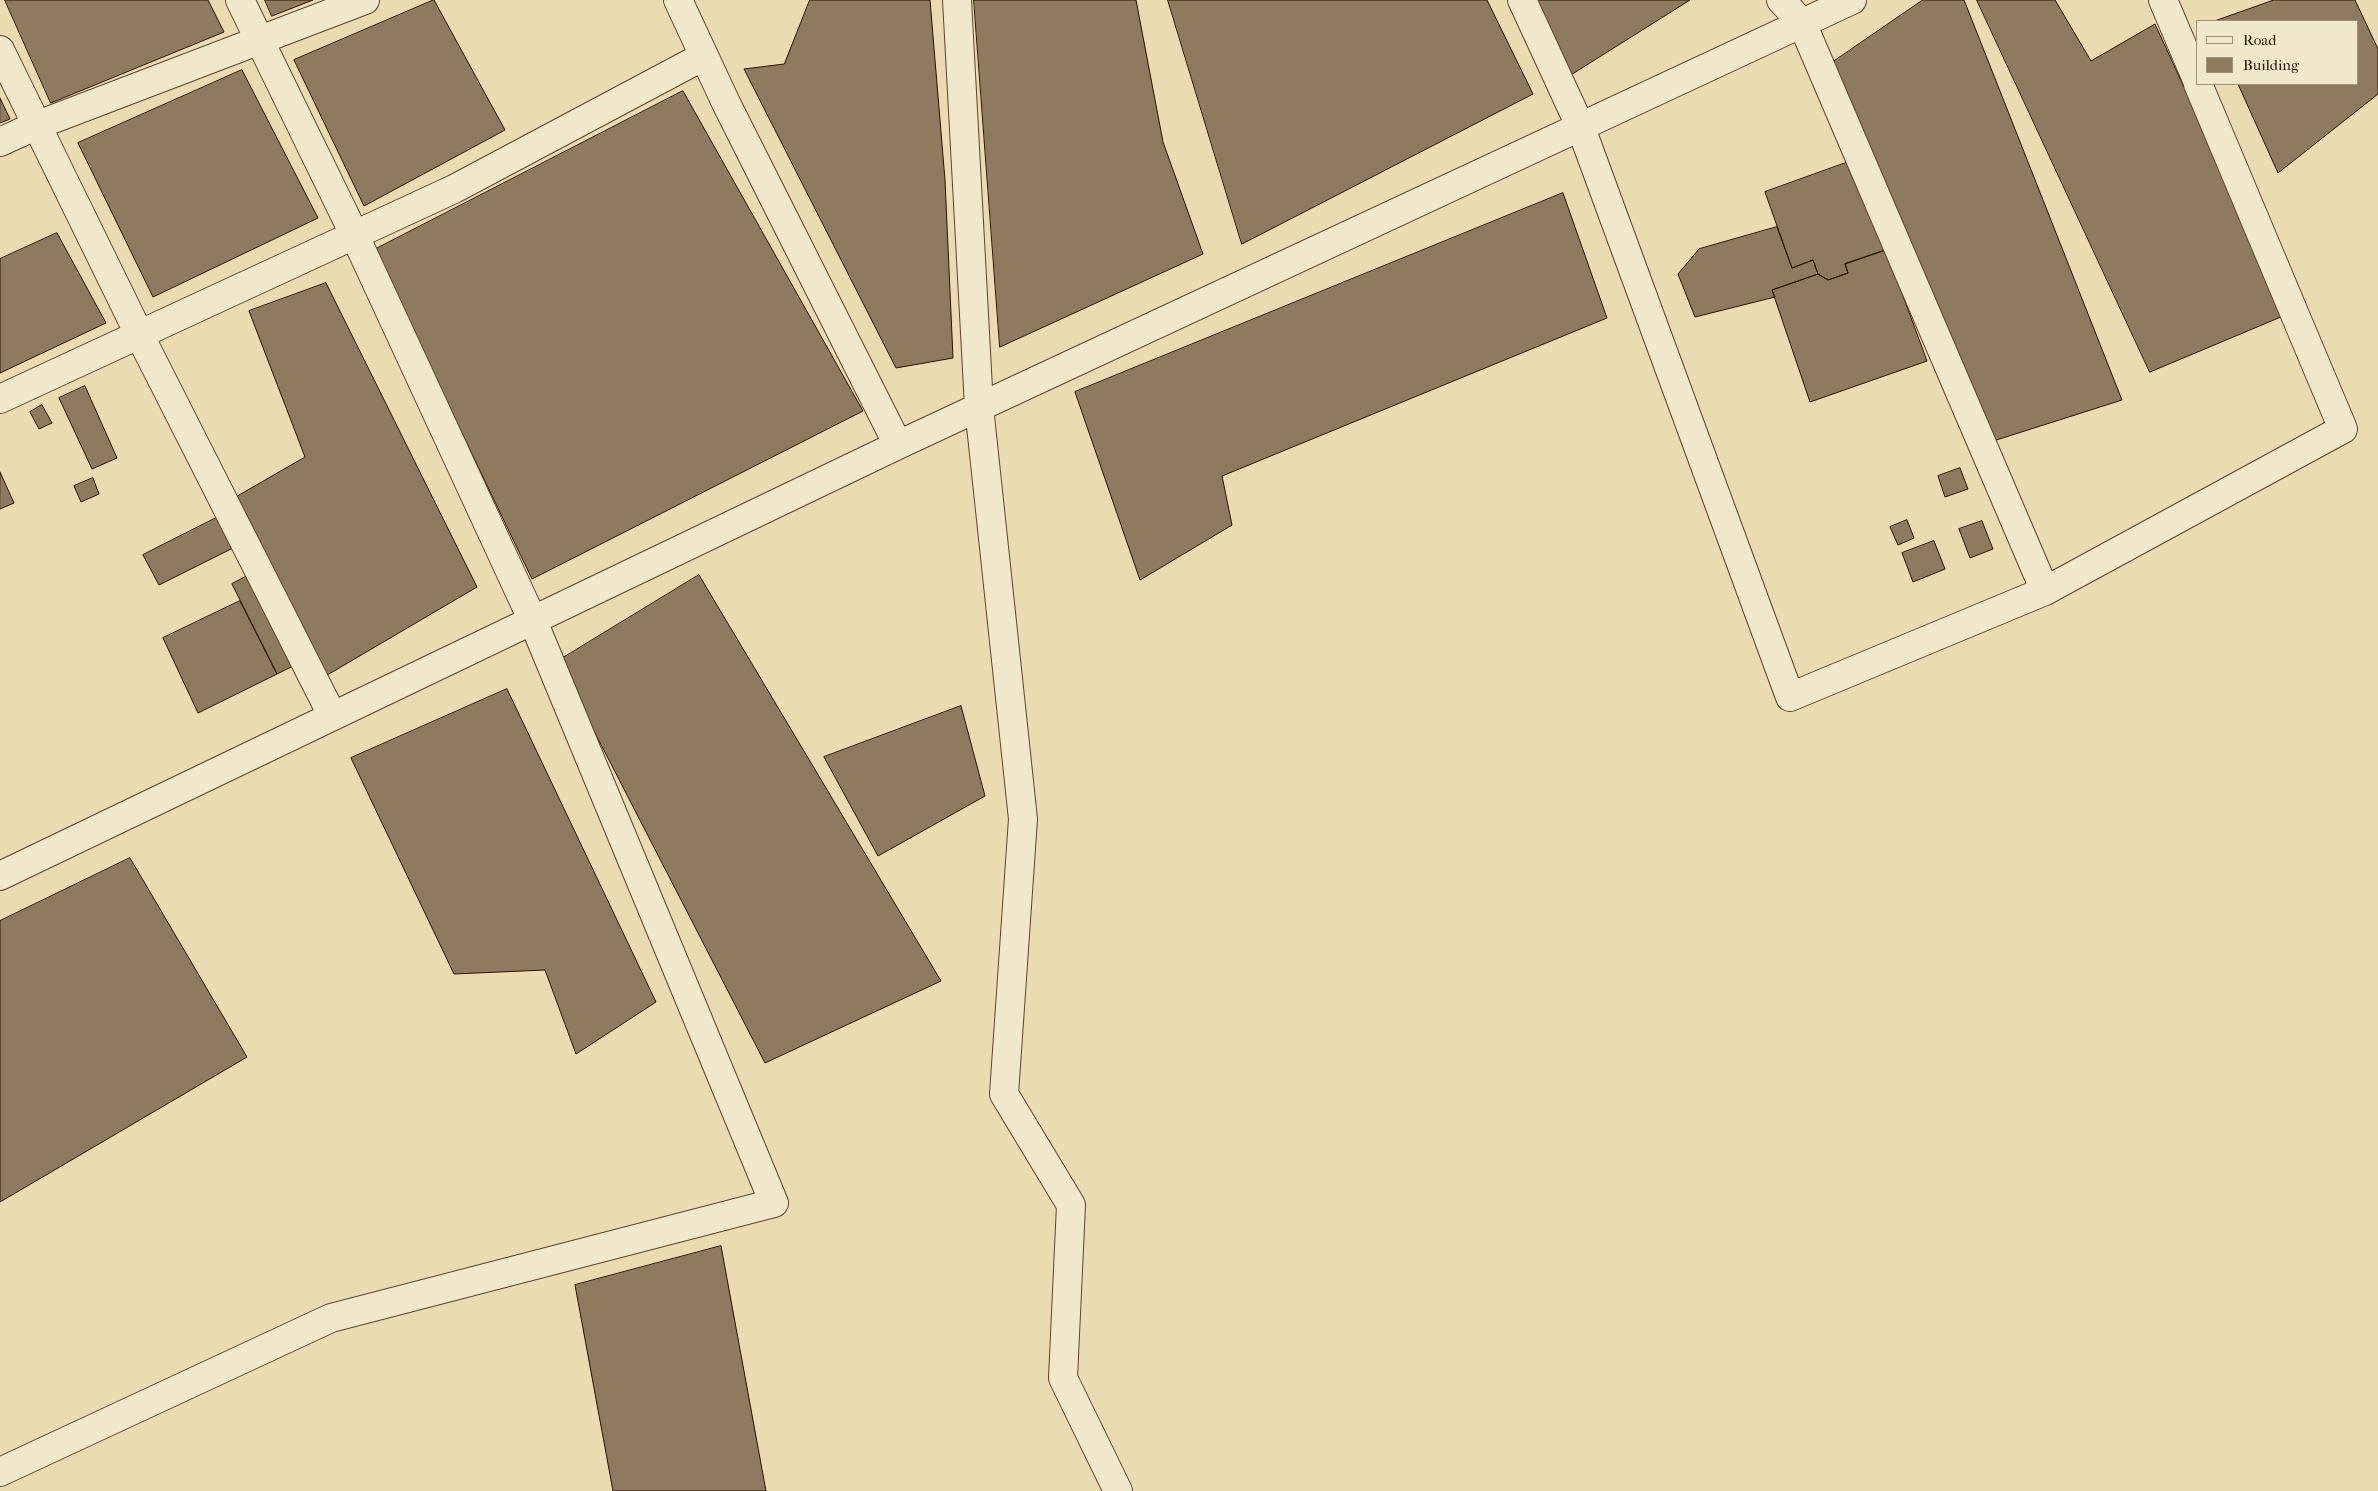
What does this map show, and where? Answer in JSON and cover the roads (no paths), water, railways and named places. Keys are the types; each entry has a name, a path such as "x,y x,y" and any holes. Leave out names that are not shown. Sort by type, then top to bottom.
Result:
{"street":[{"path":"0,1472 331,1318 774,1203 533,621 355,236 240,0"},
{"path":"0,142 35,126 260,42 365,0"},
{"path":"678,0 704,56 898,445"},
{"path":"957,0 979,407 1024,818 1004,1094 1071,1205 1063,1378 1118,1491"},
{"path":"1522,0 1580,128 1790,697 2044,591 2343,428 2198,85"},
{"path":"1781,0 1802,23 2044,591"},
{"path":"0,876 898,445 1852,0"},
{"path":"2163,0 2196,78"},
{"path":"0,50 35,126 332,715"},
{"path":"0,399 140,336 454,189 704,56"}]}
